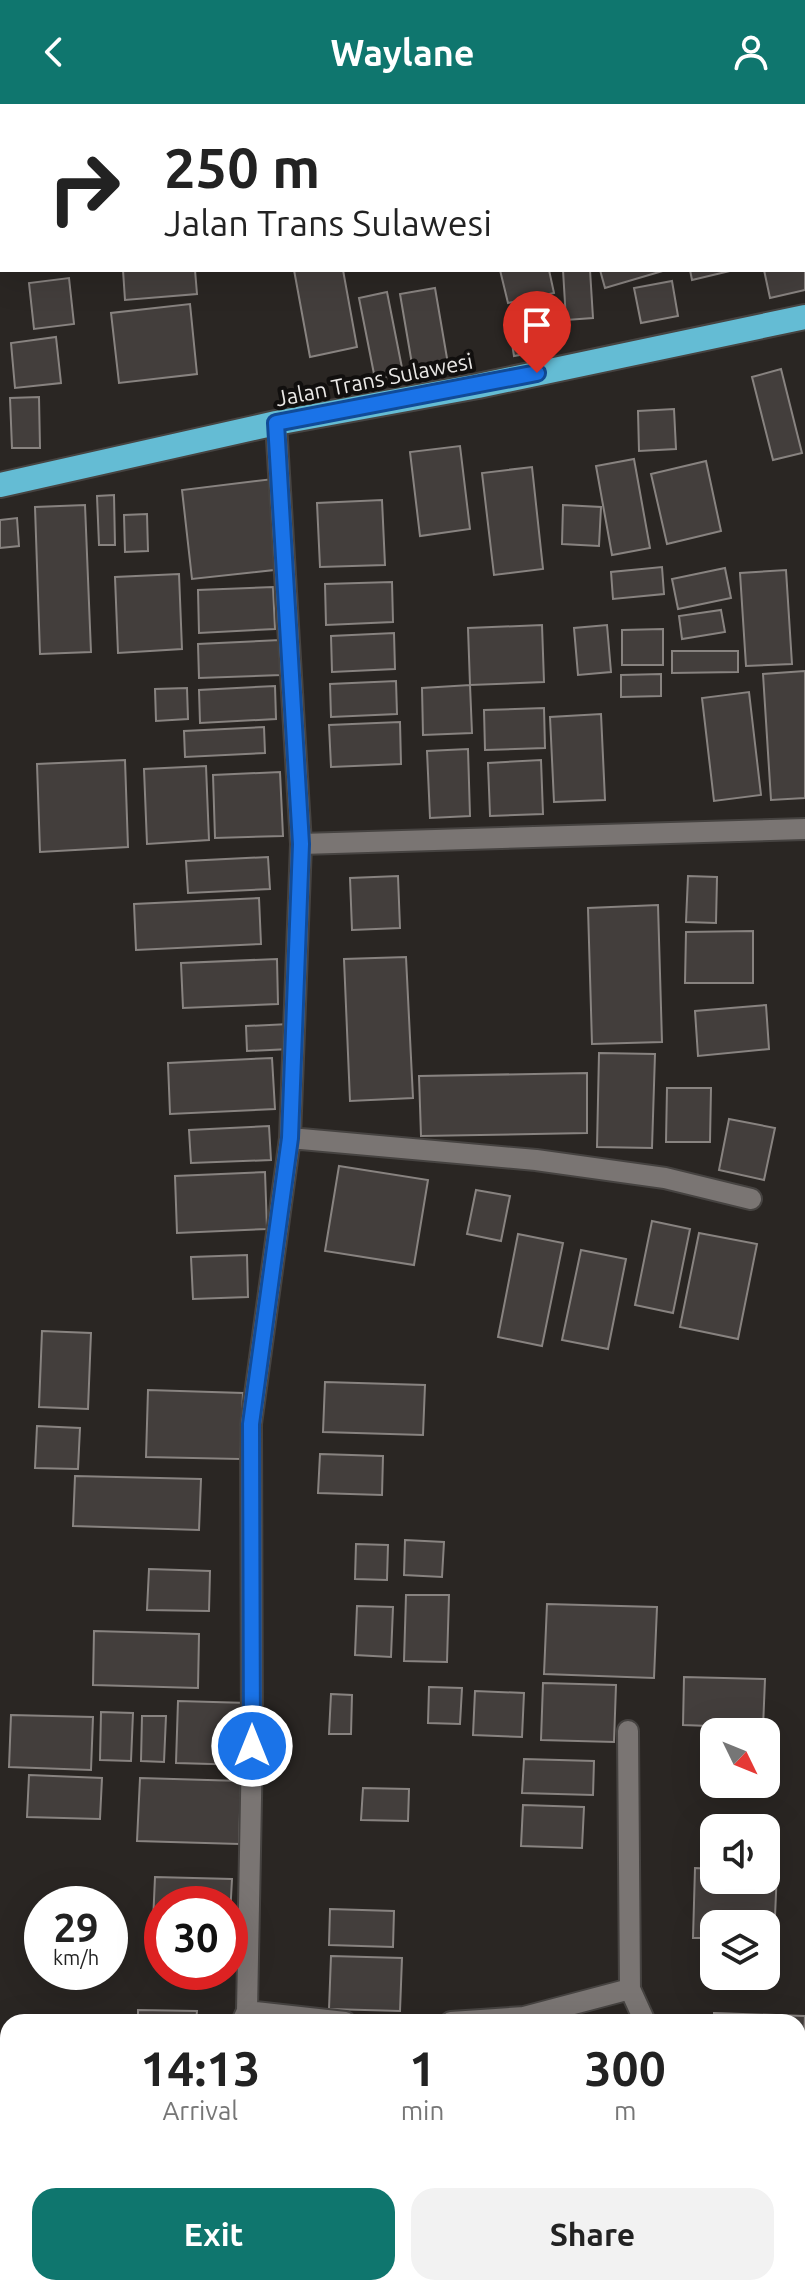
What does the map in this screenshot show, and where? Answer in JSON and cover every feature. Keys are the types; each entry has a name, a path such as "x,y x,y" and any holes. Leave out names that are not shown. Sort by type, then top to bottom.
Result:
{"highway":[{"name":"Jalan Trans Sulawesi","path":"0,485 276,423 478,386 805,317"}],"street":[{"path":"244,2014 252,1746 251,1424 290,1138 301,844 276,423"},
{"path":"301,844 805,829"},
{"path":"290,1138 536,1160 665,1178 751,1199"},
{"path":"628,1731 630,1989 641,2014"},
{"path":"535,2014 630,1989"}],"building":[{"path":"123,272 195,272 197,294 125,300"},
{"path":"294,272 343,272 357,347 310,357"},
{"path":"500,272 549,272 554,293 508,303"},
{"path":"563,272 590,272 593,318 566,320"},
{"path":"601,272 659,272 605,288"},
{"path":"690,272 726,272 692,280"},
{"path":"764,272 805,272 805,290 770,298"},
{"path":"69,278 74,324 34,329 29,283"},
{"path":"672,281 678,316 641,323 634,288"},
{"path":"435,288 448,364 413,370 400,294"},
{"path":"387,292 403,373 375,379 359,298"},
{"path":"190,304 197,374 119,383 111,313"},
{"path":"552,305 559,348 514,356 507,313"},
{"path":"56,337 61,383 15,388 11,343"},
{"path":"781,369 802,453 773,460 752,377"},
{"path":"39,397 40,448 12,448 10,398"},
{"path":"674,409 676,449 639,451 638,411"},
{"path":"460,446 470,529 420,536 410,452"},
{"path":"634,459 650,548 612,555 596,466"},
{"path":"706,461 721,531 667,544 651,474"},
{"path":"532,467 543,569 494,575 482,473"},
{"path":"273,479 283,569 192,579 182,490"},
{"path":"114,495 115,545 99,545 97,496"},
{"path":"382,500 385,565 320,567 317,503"},
{"path":"85,505 91,652 40,654 35,507"},
{"path":"563,505 601,507 599,546 562,544"},
{"path":"147,514 148,551 125,552 124,515"},
{"path":"17,518 19,546 0,548 0,520"},
{"path":"662,567 664,594 613,599 611,572"},
{"path":"725,568 731,598 678,609 672,579"},
{"path":"786,570 792,664 746,666 740,573"},
{"path":"179,574 182,649 118,653 115,577"},
{"path":"392,582 393,622 326,625 325,584"},
{"path":"273,587 275,629 199,633 198,590"},
{"path":"721,610 725,632 682,639 679,616"},
{"path":"542,625 544,682 470,685 468,628"},
{"path":"607,625 611,672 578,675 574,628"},
{"path":"663,629 663,665 622,665 622,630"},
{"path":"394,633 395,669 332,672 331,636"},
{"path":"280,640 281,675 199,678 198,644"},
{"path":"672,651 738,651 738,672 672,673"},
{"path":"805,671 805,798 771,800 763,674"},
{"path":"661,674 661,696 621,697 621,675"},
{"path":"396,681 397,714 331,717 330,684"},
{"path":"470,685 472,733 423,735 422,688"},
{"path":"275,686 276,719 200,723 199,690"},
{"path":"187,688 188,719 156,721 155,689"},
{"path":"749,692 761,795 714,801 702,698"},
{"path":"544,708 545,748 485,750 484,710"},
{"path":"601,714 605,800 554,802 550,717"},
{"path":"400,722 401,764 331,767 329,725"},
{"path":"264,727 265,753 185,757 184,731"},
{"path":"468,749 470,816 430,818 427,751"},
{"path":"125,760 128,847 40,852 37,764"},
{"path":"541,760 543,814 490,816 488,763"},
{"path":"206,766 209,840 147,844 144,769"},
{"path":"280,772 283,836 215,838 213,775"},
{"path":"268,857 270,889 188,893 186,861"},
{"path":"398,876 400,928 352,930 350,878"},
{"path":"688,876 717,877 716,923 686,922"},
{"path":"259,898 261,944 136,950 134,904"},
{"path":"658,905 662,1042 592,1044 588,908"},
{"path":"753,931 753,983 685,983 686,932"},
{"path":"406,957 413,1098 350,1101 344,959"},
{"path":"277,959 278,1004 183,1008 181,963"},
{"path":"766,1005 769,1049 698,1056 695,1011"},
{"path":"289,1024 290,1049 247,1051 246,1026"},
{"path":"599,1053 655,1054 652,1148 597,1147"},
{"path":"272,1058 275,1109 170,1114 168,1063"},
{"path":"587,1073 587,1133 421,1136 419,1076"},
{"path":"667,1088 711,1088 710,1142 666,1142"},
{"path":"729,1119 775,1128 764,1180 719,1170"},
{"path":"269,1126 271,1160 191,1163 189,1130"},
{"path":"339,1166 428,1180 414,1265 325,1251"},
{"path":"265,1172 267,1229 177,1233 175,1176"},
{"path":"476,1190 510,1196 501,1241 467,1234"},
{"path":"652,1221 690,1229 673,1313 635,1305"},
{"path":"699,1233 757,1244 738,1339 680,1327"},
{"path":"518,1234 563,1243 542,1346 498,1337"},
{"path":"581,1250 626,1259 608,1349 562,1340"},
{"path":"247,1255 248,1297 193,1299 191,1257"},
{"path":"42,1331 91,1333 88,1409 39,1407"},
{"path":"325,1382 425,1385 423,1435 323,1432"},
{"path":"148,1390 243,1393 240,1459 146,1457"},
{"path":"37,1426 80,1428 78,1469 35,1468"},
{"path":"320,1454 383,1456 382,1495 318,1493"},
{"path":"75,1476 201,1479 199,1530 73,1526"},
{"path":"405,1540 444,1542 442,1577 404,1575"},
{"path":"356,1544 388,1545 387,1580 355,1579"},
{"path":"149,1569 210,1571 209,1611 147,1610"},
{"path":"406,1595 449,1595 447,1662 404,1661"},
{"path":"547,1604 657,1607 654,1678 544,1674"},
{"path":"357,1606 393,1607 391,1657 355,1655"},
{"path":"94,1631 199,1634 198,1688 93,1685"},
{"path":"684,1677 765,1679 763,1718 700,1718 700,1726 683,1725"},
{"path":"543,1683 616,1685 614,1742 541,1740"},
{"path":"429,1687 462,1688 460,1724 428,1723"},
{"path":"475,1691 524,1693 522,1737 473,1735"},
{"path":"331,1694 352,1695 351,1734 329,1734"},
{"path":"178,1701 248,1703 246,1765 176,1763"},
{"path":"101,1712 133,1713 131,1761 100,1760"},
{"path":"11,1715 93,1717 91,1770 9,1767"},
{"path":"142,1716 166,1716 164,1762 141,1761"},
{"path":"524,1759 594,1761 593,1795 522,1793"},
{"path":"29,1775 102,1778 100,1819 27,1817"},
{"path":"140,1778 241,1781 239,1844 137,1841"},
{"path":"363,1788 409,1789 408,1821 361,1820"},
{"path":"523,1805 584,1807 582,1848 521,1846"},
{"path":"695,1868 700,1868 700,1894 776,1894 775,1910 700,1910 700,1938 693,1938"},
{"path":"155,1877 232,1879 232,1886 155,1886"},
{"path":"330,1909 394,1911 393,1947 329,1945"},
{"path":"331,1956 402,1958 400,2011 329,2009"},
{"path":"138,2010 197,2011 197,2014 138,2014"}],"route":[{"path":"252,1746 251,1424 290,1138 301,844 276,423 537,373"}]}
